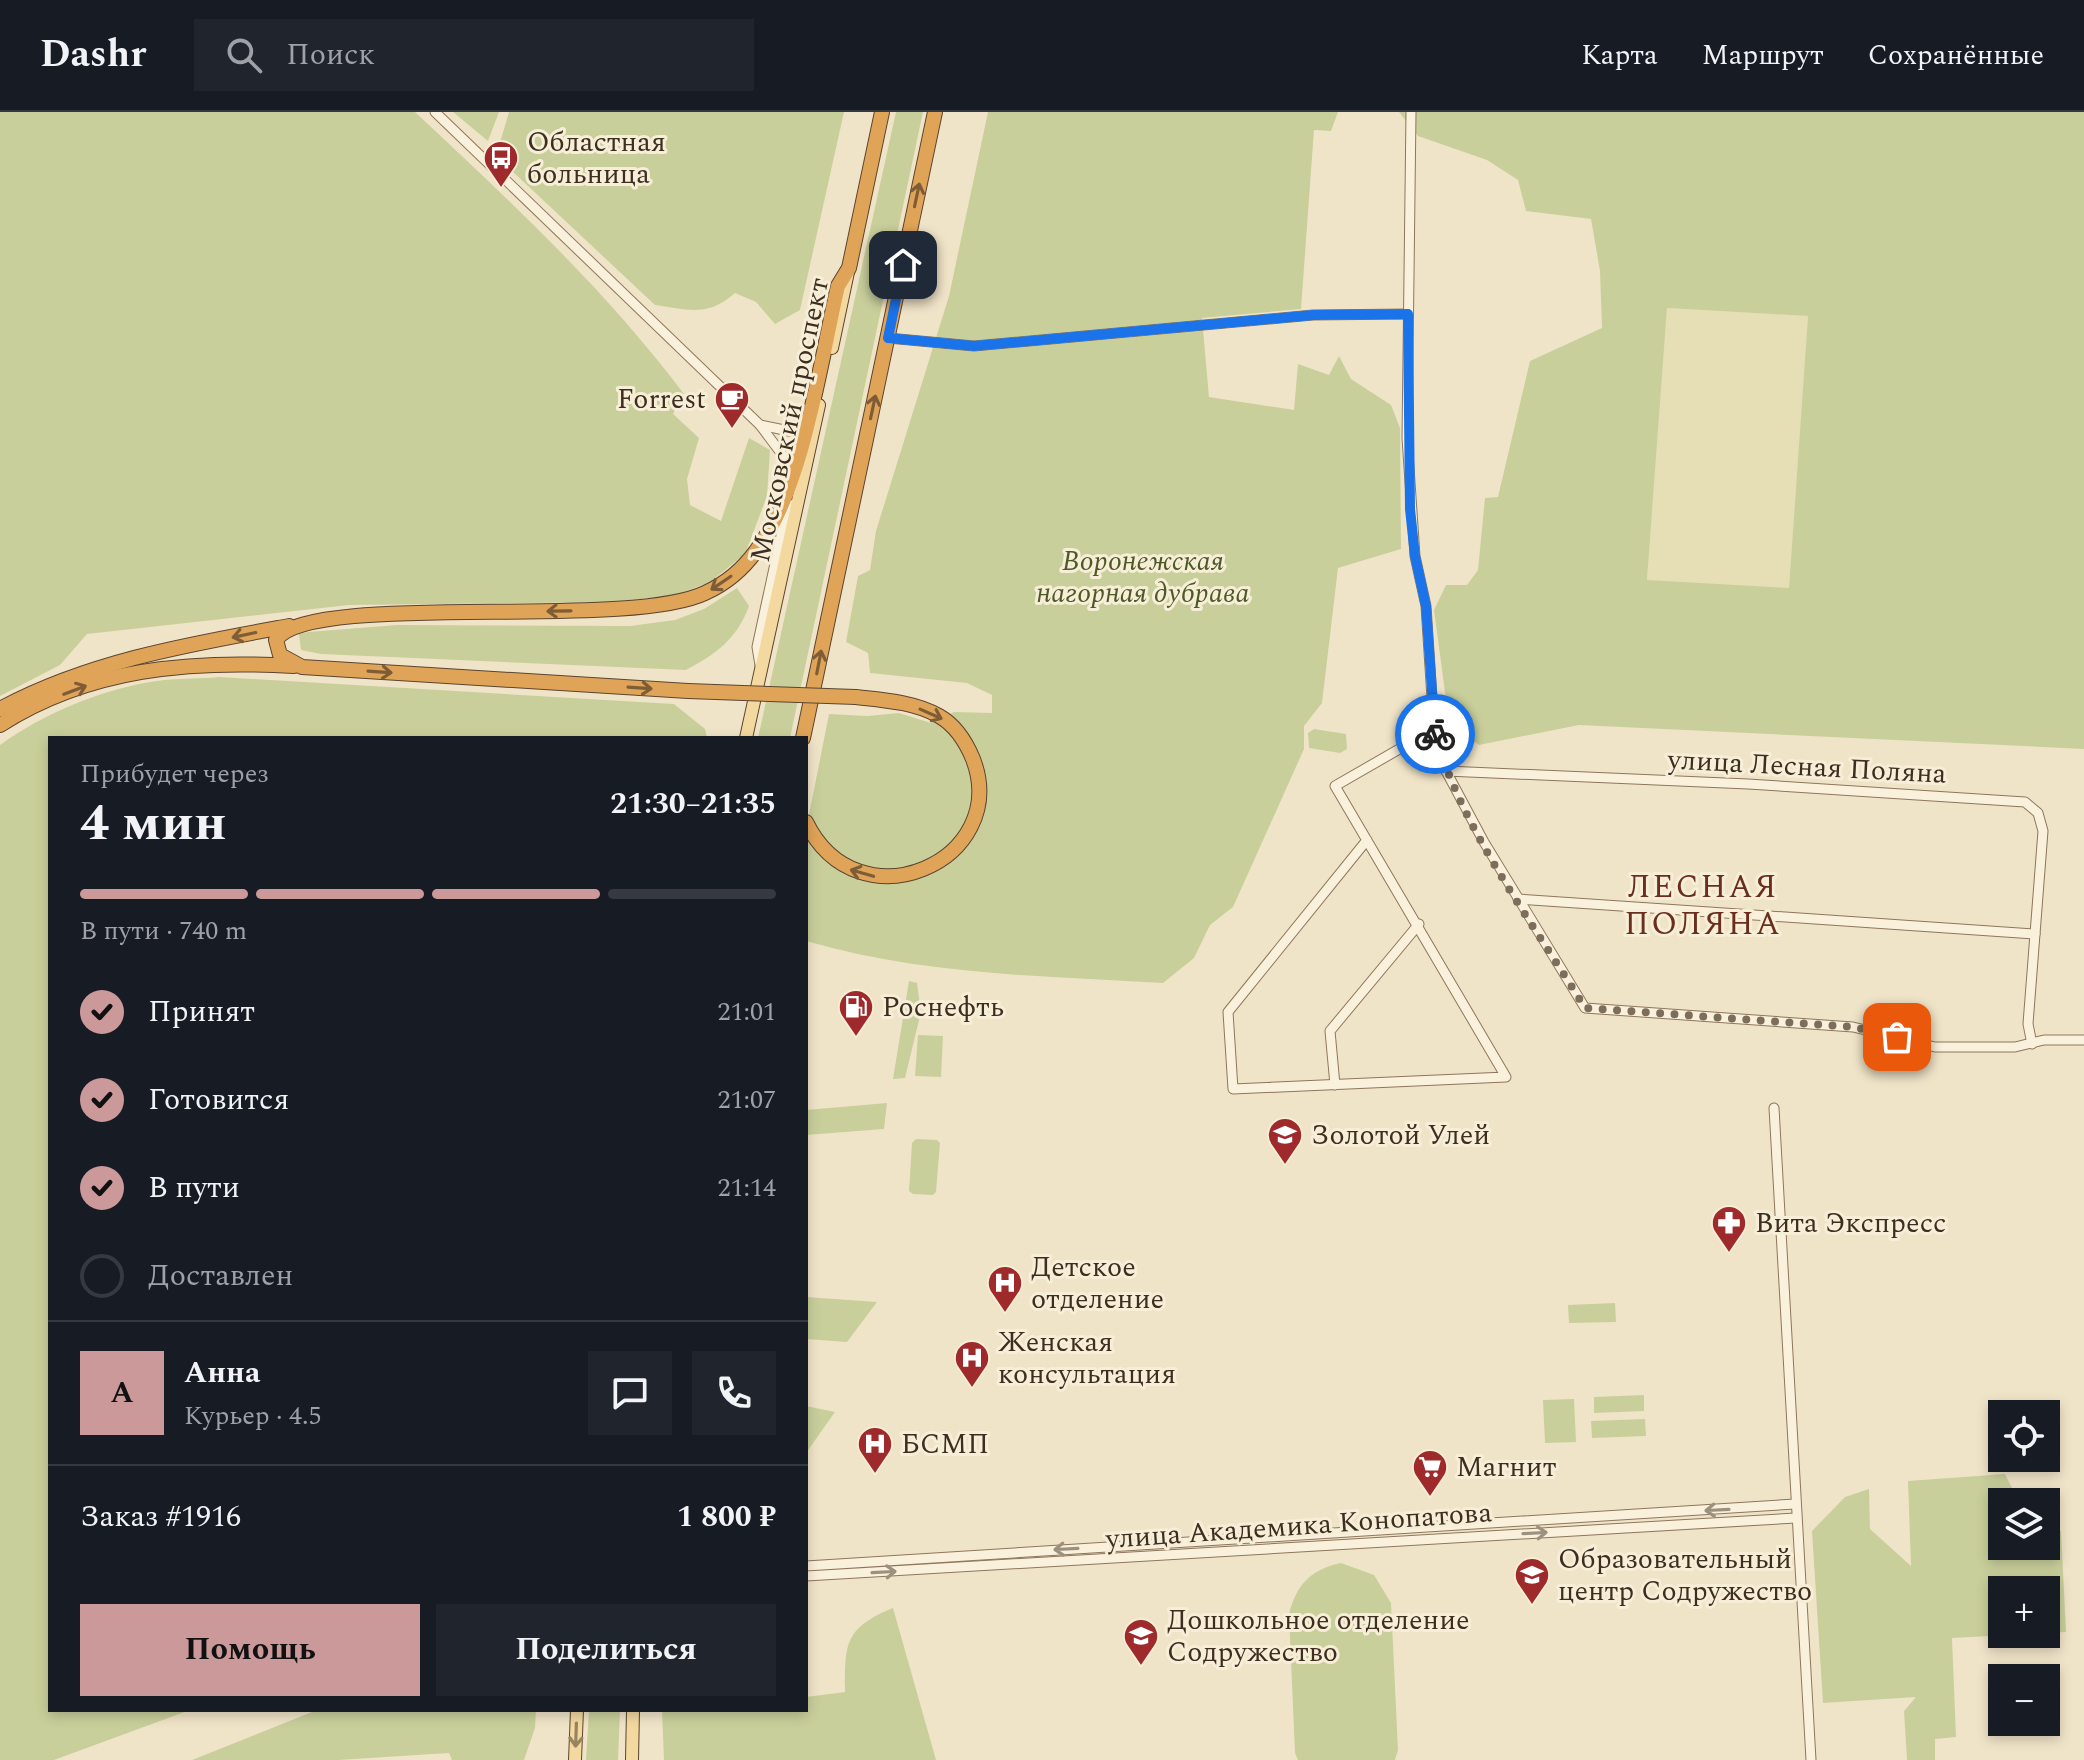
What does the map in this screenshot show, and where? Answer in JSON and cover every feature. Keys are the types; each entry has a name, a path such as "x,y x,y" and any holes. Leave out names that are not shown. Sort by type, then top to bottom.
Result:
{"highway":[{"name":"Московский проспект","path":"849,268 882,112"},
{"path":"803,736 935,112"},
{"path":"0,709 35,690 99,667 297,625 356,617 637,609 690,599 724,582 749,560 772,526 791,483 838,286 849,268"},
{"path":"297,625 278,637 275,646 283,659 302,667"},
{"path":"0,725 64,694 135,671 195,664 302,667 688,691 856,697 924,710 939,716 960,735 975,763 977,779 972,821 957,846 933,866 904,876 886,878 853,872 819,843 808,825"}],"main road":[{"name":"Московский проспект","path":"746,736 849,268"},
{"path":"575,1760 577,1712"},
{"path":"632,1760 633,1712"}],"street":[{"path":"435,112 760,425 784,457 791,483 757,647 761,672"},
{"path":"1411,112 1408,314 1410,509 1415,556 1426,606 1434,729 1446,771 1518,899 1585,1008 1853,1027 1935,1047 2084,1040"},
{"path":"888,338 974,346 1313,315 1408,314"},
{"path":"760,425 789,431 807,419"},
{"path":"1367,840 1228,1012 1233,1089 1506,1077 1419,924 1335,786 1434,729"},
{"name":"улица Лесная Поляна","path":"1446,771 2018,800 2032,806 2041,818 2027,1045"},
{"path":"1518,899 2035,934"},
{"path":"1335,1085 1330,1031 1419,924"},
{"path":"1774,1108 1811,1760"},
{"name":"улица Академика Конопатова","path":"808,1566 1795,1504"},
{"name":"улица Академика Конопатова","path":"808,1576 1796,1518"}],"shaded area":[{"path":"1667,308 1808,316 1789,589 1647,581"}],"green space":[{"path":"0,112 415,112 590,283 684,394 673,414 699,438 687,479 690,505 721,521 749,438 770,450 767,496 745,554 710,582 676,595 614,602 349,605 87,634 60,665 0,696"},
{"path":"453,112 499,112 488,141"},
{"path":"509,112 844,112 800,310 775,324 756,302 735,293 707,309 688,310 655,305 496,156"},
{"path":"896,112 923,112 790,736 758,736"},
{"name":"Воронежская нагорная дубрава","path":"988,112 1338,112 1331,131 1314,130 1301,309 1202,318 1209,397 1294,410 1298,364 1329,375 1339,356 1351,379 1391,405 1400,428 1401,549 1338,568 1322,703 1304,726 1304,749 1233,907 1210,925 1194,958 1163,983 1028,976 938,967 894,961 808,942 808,820 829,714 867,716 899,713 931,723 954,712 992,713 992,695 967,683 870,673 868,653 846,642 858,576 870,570 876,531 949,296"},
{"path":"1399,112 2084,112 2084,749 1579,725 1479,745 1449,722 1434,610 1446,585 1467,585 1478,570 1485,498 1498,497 1530,361 1602,328 1600,271 1591,219 1526,211 1518,180 1487,160 1418,136","holes":["1667,308 1808,316 1789,588 1647,580"]},
{"path":"737,588 749,606 738,628 716,651 686,670 321,654 301,650 299,634 397,625 630,626 675,620 704,609"},
{"path":"219,677 674,704 705,729 707,736 48,736 48,1712 185,1712 54,1760 0,1760 0,745 53,714 91,698 158,681"},
{"path":"1314,729 1346,734 1347,749 1340,753 1309,748 1308,733"},
{"path":"909,981 917,983 921,1012 905,1078 893,1079"},
{"path":"918,1035 943,1036 941,1077 915,1076"},
{"path":"887,1103 884,1129 808,1135 808,1110"},
{"path":"916,1139 937,1140 940,1143 936,1192 933,1195 909,1191 912,1143"},
{"path":"808,1297 877,1302 847,1342 808,1339"},
{"path":"1615,1303 1616,1322 1569,1323 1568,1305"},
{"path":"1644,1395 1644,1411 1594,1413 1594,1397"},
{"path":"1574,1399 1576,1442 1545,1443 1543,1400"},
{"path":"808,1406 835,1412 808,1450"},
{"path":"1645,1419 1646,1436 1592,1438 1591,1421"},
{"path":"2005,1474 2012,1488 1988,1488 1988,1560 2060,1560 2061,1531 2066,1632 2060,1632 2060,1576 1988,1576 1988,1636 1952,1638 1956,1737 1935,1739 1935,1760 1907,1760 1904,1711 1916,1697 1823,1703 1812,1531 1845,1497 1869,1489 1870,1529 1911,1566 1908,1481"},
{"path":"1341,1563 1374,1575 1391,1603 1398,1750 1395,1760 1298,1760 1295,1753 1289,1614 1306,1580 1321,1569"},
{"path":"893,1608 936,1760 664,1760 662,1712 808,1712 808,1697 845,1692 847,1650 851,1640 856,1631 877,1615"},
{"path":"312,1712 536,1712 535,1728 524,1760 452,1760 449,1753 338,1760 192,1760"},
{"path":"589,1712 620,1712 618,1760 586,1760"}],"way so far":[{"path":"1435,734 1446,771 1484,842 1585,1008 1853,1027 1897,1037"}],"place":[{"name":"Областная больница","path":"501,189"},
{"name":"Forrest","path":"732,430"},
{"name":"Роснефть","path":"856,1038"},
{"name":"Золотой Улей","path":"1285,1166"},
{"name":"Вита Экспресс","path":"1729,1254"},
{"name":"Детское отделение","path":"1005,1314"},
{"name":"Женская консультация","path":"972,1389"},
{"name":"БСМП","path":"875,1475"},
{"name":"Магнит","path":"1430,1498"},
{"name":"Образовательный центр Содружество","path":"1532,1606"},
{"name":"Дошкольное отделение Содружество","path":"1141,1667"}],"district":[{"name":"ЛЕСНАЯ ПОЛЯНА","path":"1703,906"}],"route":[{"path":"903,265 888,338 974,346 1313,315 1408,314 1410,509 1415,556 1426,606 1435,734"}]}
